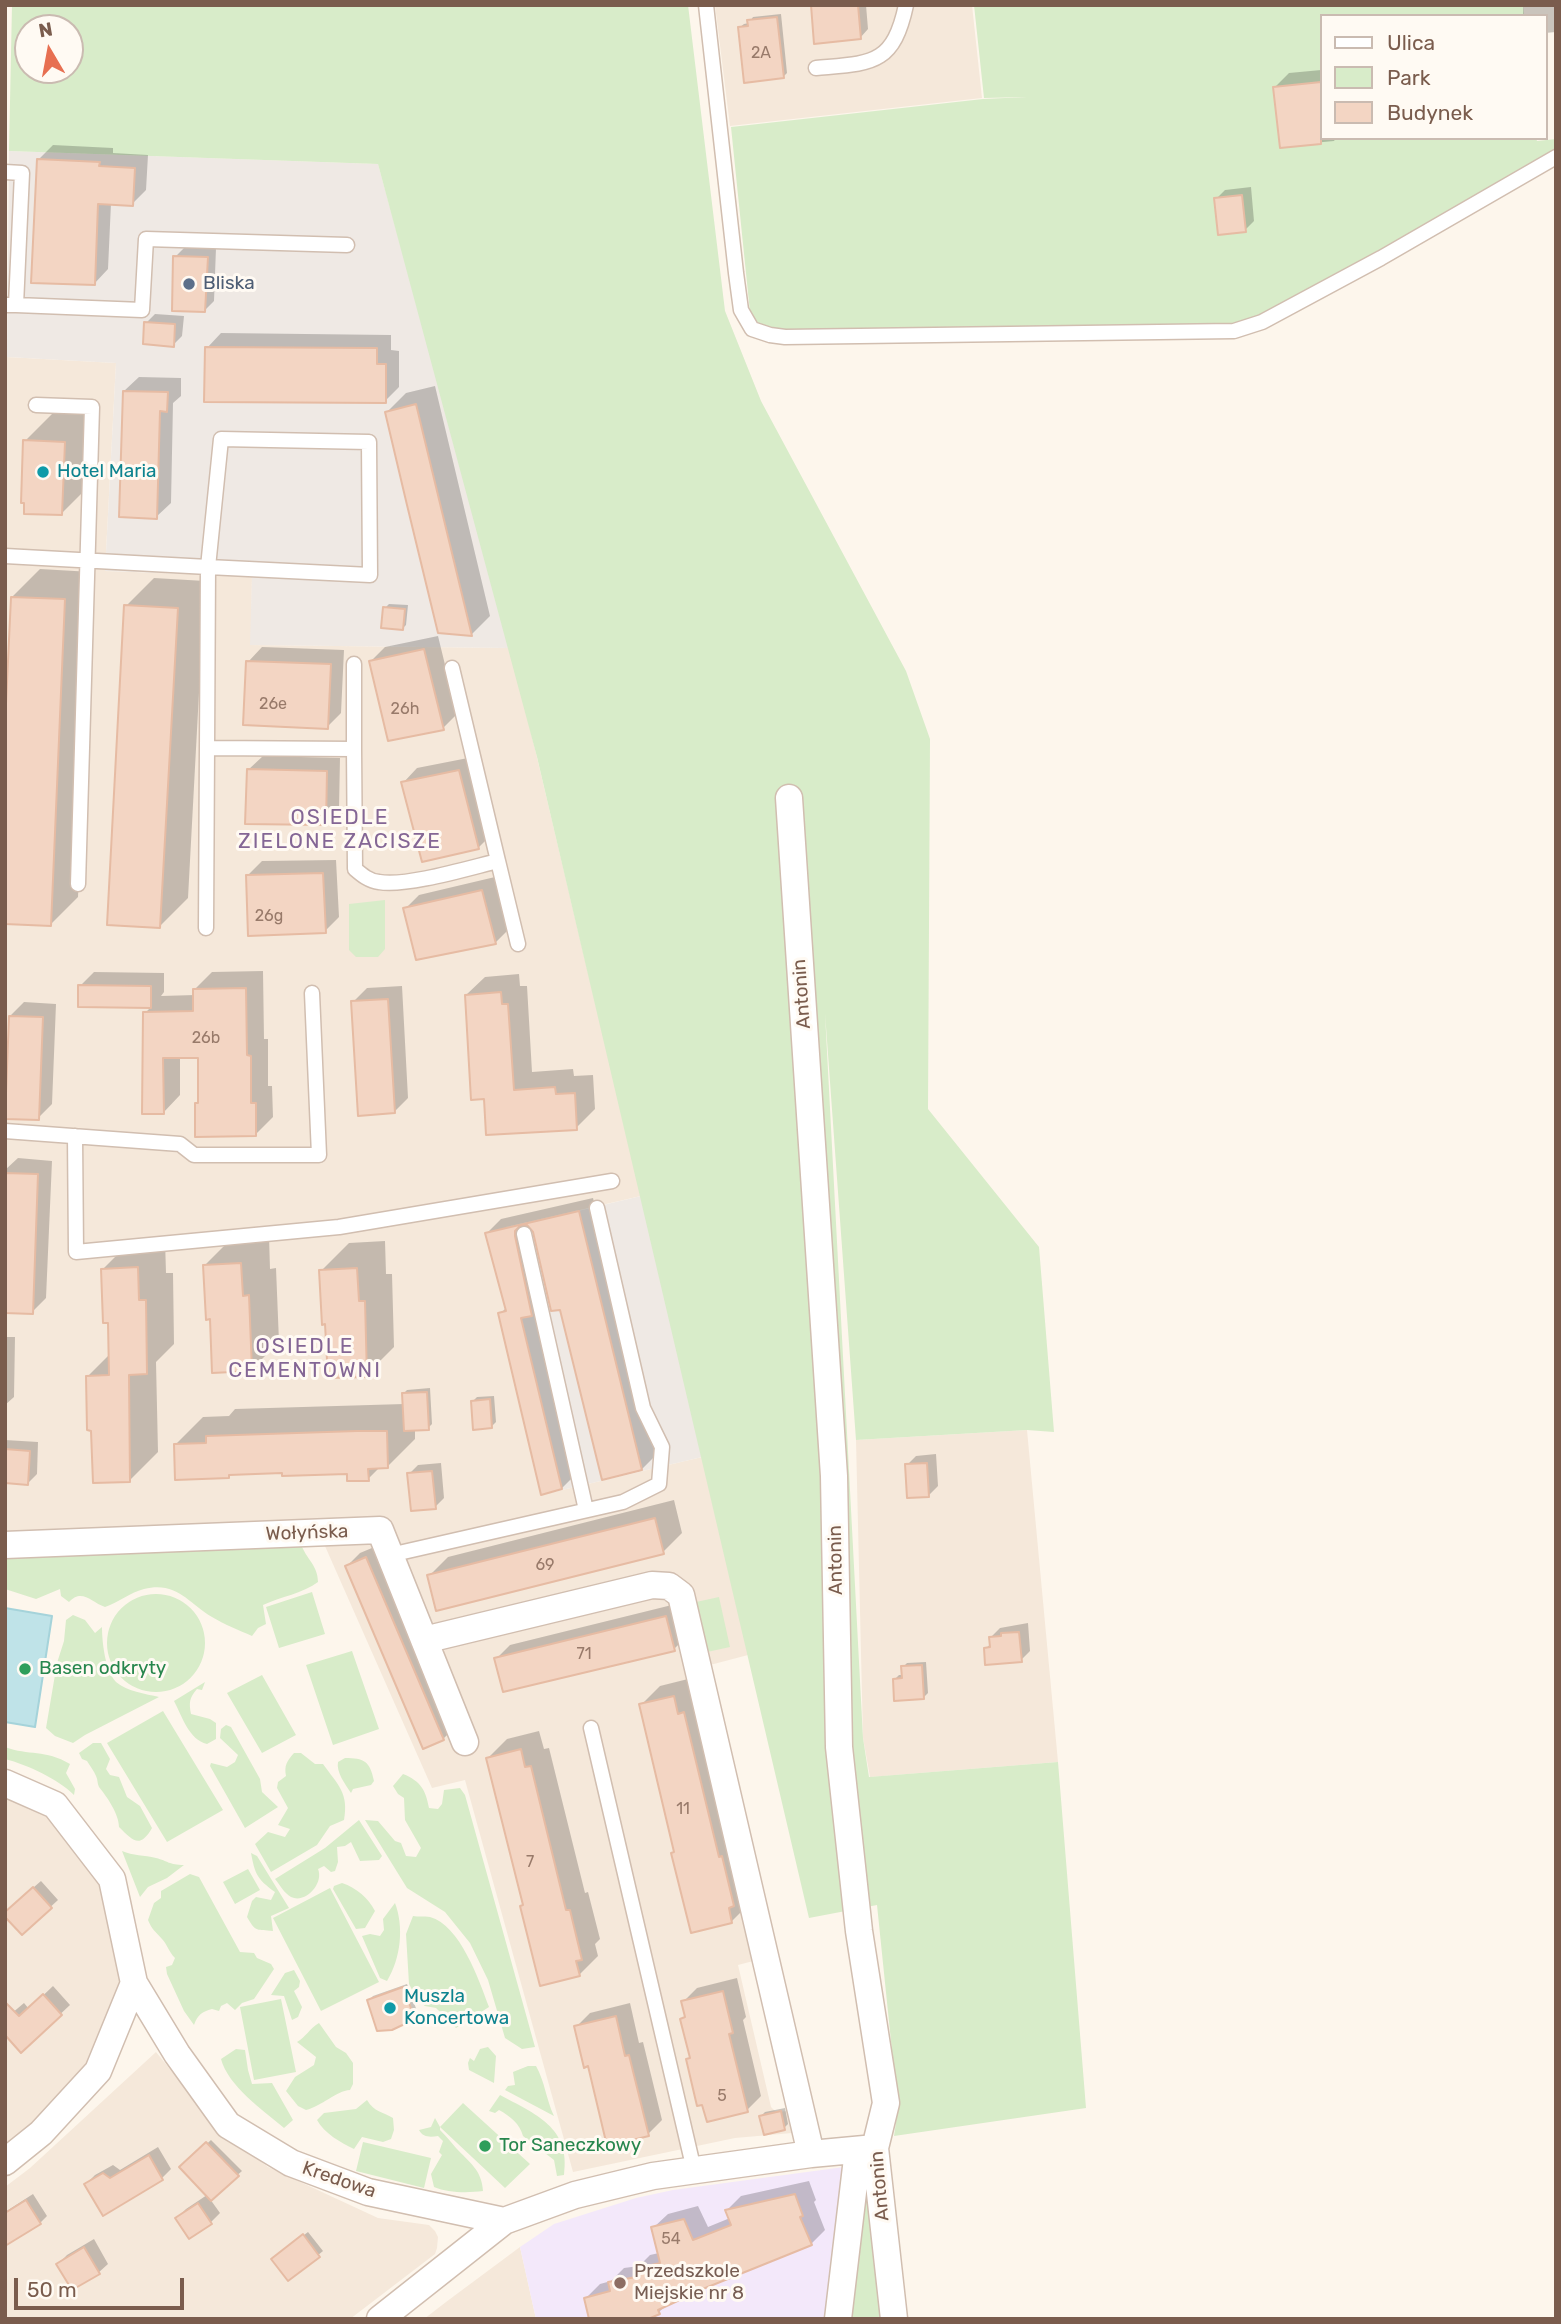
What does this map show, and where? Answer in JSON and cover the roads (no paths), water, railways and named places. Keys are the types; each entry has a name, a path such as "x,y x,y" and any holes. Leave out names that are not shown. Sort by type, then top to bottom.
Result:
{"street":[{"name":"Antonin","path":"789,798 834,1476 839,1747 859,1931 886,2103 866,2149 894,2319"},
{"name":"Wołyńska","path":"5,1545 380,1530 465,1742"},
{"path":"424,1640 652,1585 669,1586 681,1595 811,2154"},
{"name":"Kredowa","path":"5,1783 55,1805 112,1879 134,1983 177,2054 228,2124 291,2163 368,2192 504,2221"},
{"path":"5,2162 41,2133 98,2071 134,1983"},
{"path":"380,2319 504,2221 575,2195 653,2176 866,2149 838,2319"}],"lane":[{"path":"706,5 741,310 752,329 770,335 785,337 1234,331 1262,322 1381,258 1556,157"},
{"path":"816,68 865,63 886,54 899,32 906,5"},
{"path":"5,172 22,173 11,305 142,310 146,239 347,245"},
{"path":"37,405 92,407 78,884"},
{"path":"5,556 208,567 370,575 369,442 221,439 208,567 206,928"},
{"path":"354,664 355,869 377,882 397,884 499,861"},
{"path":"452,668 518,944"},
{"path":"207,747 354,749"},
{"path":"5,1132 180,1144 194,1156 319,1155 312,993"},
{"path":"75,1136 76,1252 339,1227 612,1181"},
{"path":"390,1555 623,1502 659,1484 662,1447 643,1408 597,1208"},
{"path":"524,1234 586,1510"},
{"path":"591,1728 694,2170"}],"water":[{"name":"Basen odkryty","path":"5,1608 52,1616 35,1727 5,1722"}],"place":[{"name":"Bliska","path":"189,284"},
{"name":"Hotel Maria","path":"43,472"},
{"name":"Basen odkryty","path":"25,1669"},
{"name":"Muszla Koncertowa","path":"390,2008"},
{"name":"Tor Saneczkowy","path":"485,2146"},
{"name":"Przedszkole Miejskie nr 8","path":"620,2283"}],"district":[{"name":"OSIEDLE ZIELONE ZACISZE","path":"340,830"},
{"name":"OSIEDLE CEMENTOWNI","path":"305,1359"}]}
